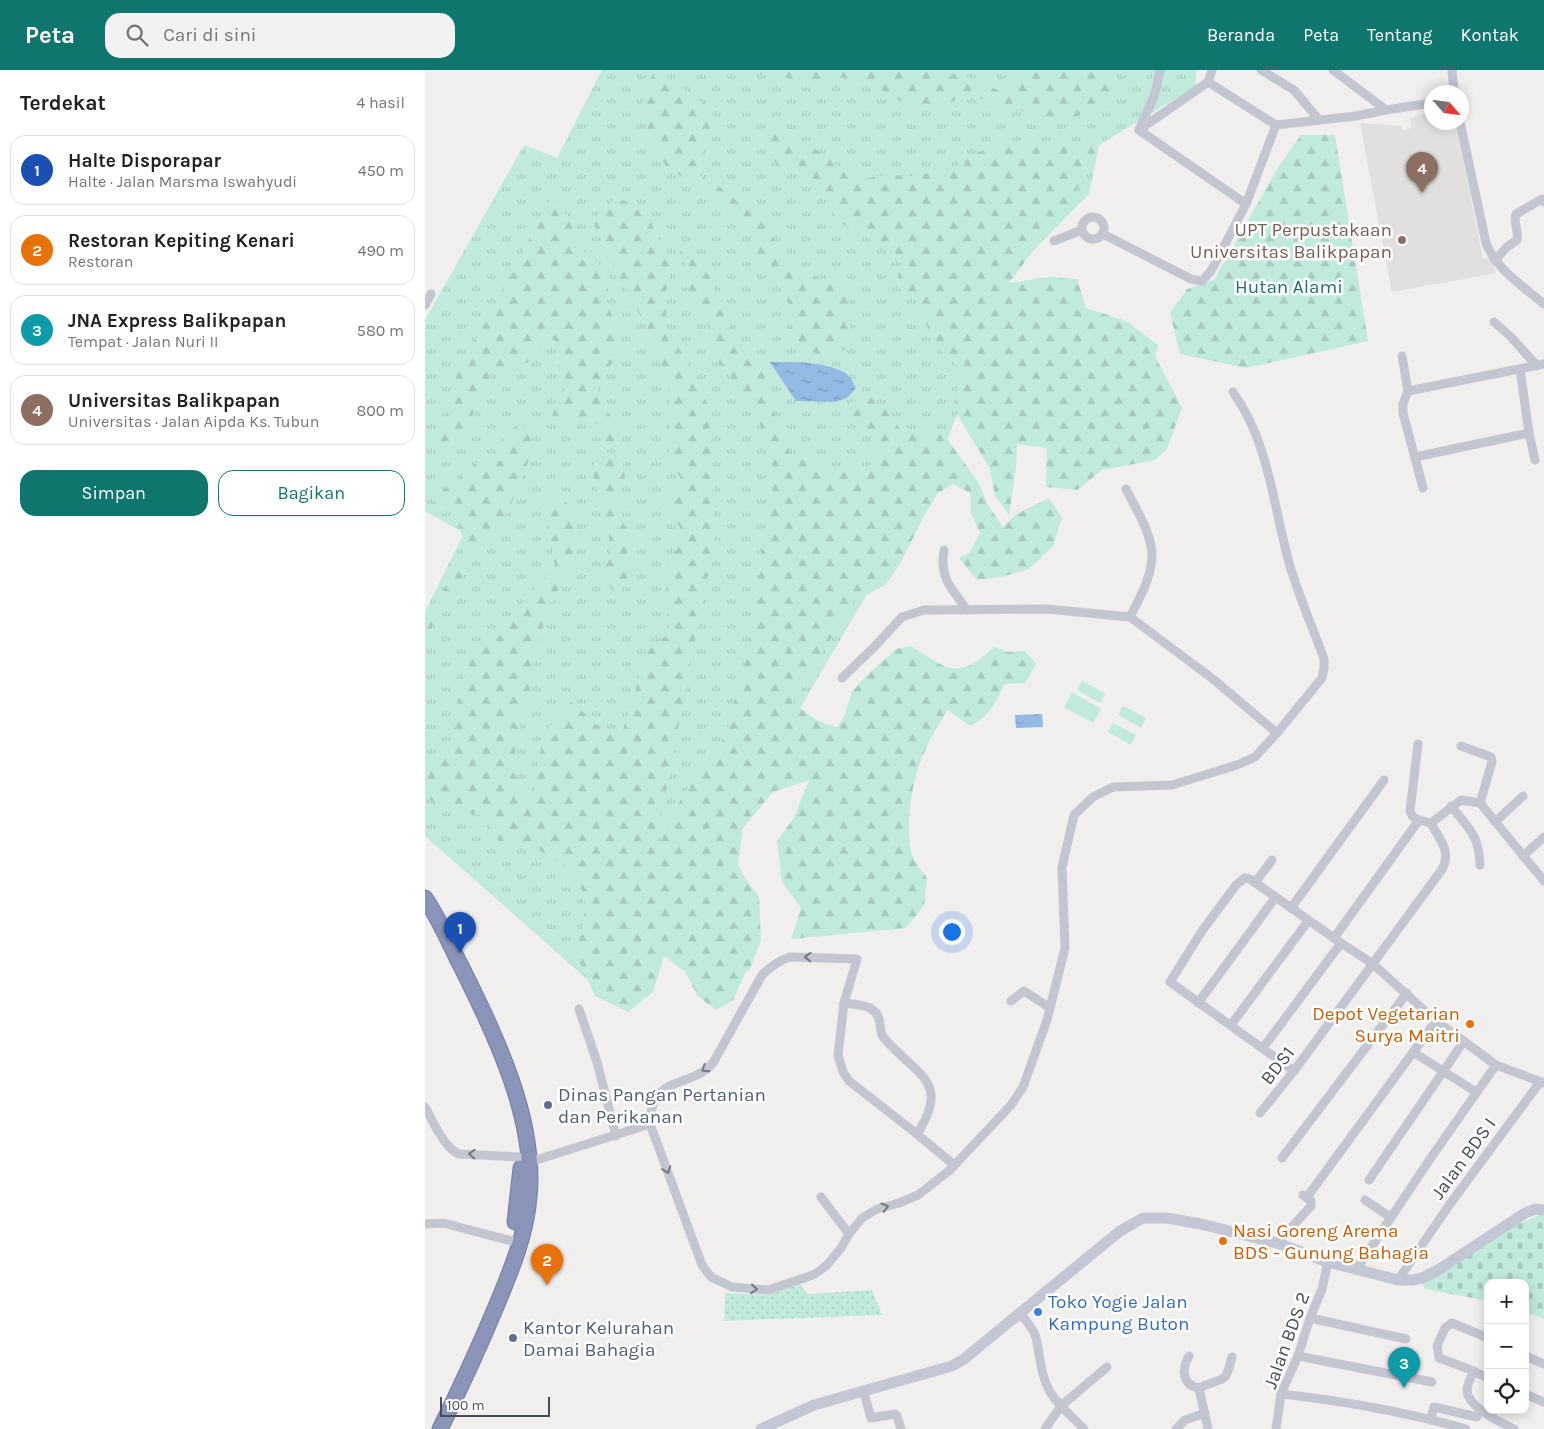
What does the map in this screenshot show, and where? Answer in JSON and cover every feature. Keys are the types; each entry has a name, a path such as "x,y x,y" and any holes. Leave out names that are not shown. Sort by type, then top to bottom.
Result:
{"highway":[{"path":"425,898 483,1012 504,1058 522,1115 529,1197 521,1242 488,1327 440,1429"},
{"path":"425,913 495,1062 525,1160 521,1170 516,1220 499,1276 430,1429"}],"street":[{"path":"1139,130 1155,94 1160,70"},
{"path":"1139,130 1208,82 1213,70"},
{"path":"1261,70 1294,90 1319,120"},
{"path":"1333,70 1386,110"},
{"path":"1452,70 1453,85"},
{"path":"1208,82 1277,125 1357,116 1424,104"},
{"path":"1103,234 1191,279 1202,281 1207,278 1246,204 1277,125"},
{"path":"1139,130 1246,204"},
{"path":"1462,130 1489,252 1504,270 1544,304"},
{"path":"1495,260 1507,247 1517,240 1516,214 1537,200 1541,199 1544,202"},
{"path":"1054,241 1082,230 1086,220 1096,217 1103,224 1103,234"},
{"path":"1082,230 1085,236 1091,239 1098,238 1103,234"},
{"path":"425,305 431,294"},
{"path":"1494,322 1541,365"},
{"path":"1402,356 1408,392 1403,404 1403,413 1423,488"},
{"path":"1408,392 1541,365"},
{"path":"1520,369 1529,433 1535,460"},
{"path":"954,1165 849,1081 843,1072 838,1056 844,1003 857,959 790,957 771,966 763,976 713,1063 703,1072 662,1090 651,1110 651,1124 702,1265 711,1277 732,1287 768,1290 815,1274 827,1265 862,1218 877,1209 899,1204 918,1195 954,1165 1011,1106 1023,1087 1050,1008 1065,948 1062,867 1074,815 1093,797 1113,787 1172,785 1237,765 1255,757 1321,678 1325,668 1324,659 1290,567 1271,483 1258,438 1244,408 1233,392"},
{"path":"1415,457 1529,433"},
{"path":"1126,489 1145,525 1152,548 1150,569 1143,592 1130,617"},
{"path":"944,550 943,574 967,610"},
{"path":"842,678 902,617 924,610 1048,609 1130,617 1213,679 1277,733"},
{"path":"1418,744 1410,811 1413,817 1431,823 1461,800 1480,803 1544,881"},
{"path":"1461,746 1491,757 1492,762 1480,803"},
{"path":"1291,908 1384,780"},
{"path":"1495,822 1523,796"},
{"path":"1451,806 1475,837 1480,851 1480,866"},
{"path":"1263,1048 1419,820"},
{"name":"BDS1","path":"1260,1113 1293,1072 1443,868 1447,852 1431,823"},
{"path":"1523,856 1544,837"},
{"path":"1255,883 1272,860"},
{"path":"1293,1072 1263,1048 1170,984 1170,981 1202,931 1236,885 1245,878 1373,964 1436,1021 1495,1065 1542,1083"},
{"path":"1198,1003 1275,898"},
{"path":"1231,1026 1308,921"},
{"path":"1011,1001 1024,991 1050,1008"},
{"path":"1282,1158 1407,993"},
{"path":"844,1003 863,1005 874,1011 880,1021 883,1037 925,1078 931,1091 931,1103 926,1120 917,1134"},
{"path":"579,1009 597,1062 616,1136"},
{"path":"1277,1243 1311,1206 1311,1201 1307,1194 1436,1021"},
{"path":"1369,1180 1464,1041"},
{"path":"1413,1052 1476,1092"},
{"path":"1355,1270 1495,1065"},
{"name":"Jalan BDS I","path":"1398,1280 1450,1204 1542,1083"},
{"path":"425,1107 445,1142 454,1152 525,1160 616,1136 651,1124"},
{"path":"821,1197 849,1234"},
{"path":"1365,1200 1390,1217"},
{"path":"761,1429 814,1404 952,1366 964,1359 1120,1230 1143,1218 1167,1218 1201,1224 1277,1243 1328,1262 1398,1280 1417,1279 1438,1270 1517,1217 1535,1210 1544,1210"},
{"path":"425,1224 443,1223 511,1241"},
{"name":"Jalan BDS 2","path":"1276,1429 1281,1394 1298,1356 1310,1318 1322,1289 1328,1262"},
{"path":"1020,1312 1026,1323 1033,1329 1037,1339 1038,1354 1048,1389 1084,1429"},
{"path":"1310,1318 1406,1339"},
{"path":"1484,1336 1452,1323 1445,1328 1437,1346 1439,1358 1484,1376"},
{"path":"1189,1356 1183,1371 1189,1383 1193,1387 1199,1388 1226,1377 1232,1357"},
{"path":"1298,1356 1432,1382"},
{"path":"1529,1358 1544,1364"},
{"path":"1045,1429 1062,1406 1107,1367"},
{"path":"1473,1371 1467,1389 1469,1398 1482,1411 1514,1429"},
{"path":"1199,1388 1208,1429"},
{"path":"863,1390 871,1418 895,1414 901,1429"},
{"path":"1281,1394 1324,1398 1402,1412 1466,1429"},
{"path":"1529,1396 1544,1402"},
{"path":"1430,1420 1434,1407 1477,1417"},
{"path":"1176,1429 1185,1420 1205,1413"}],"shaded area":[{"path":"1424,114 1424,130 1457,130 1483,259 1492,257 1496,273 1392,292 1360,123 1401,126 1403,130 1411,128 1410,118"}],"green space":[{"path":"602,70 1196,70 1196,86 1099,145 1089,194 1013,271 926,494 622,1010 425,836 425,612 464,533 425,511 425,320 524,145 557,158"},
{"path":"655,70 658,70 708,106 715,117 701,144 705,167 698,174 720,187 771,230 782,260 848,293 851,334 848,347 828,358 802,348 790,324 786,283 767,269 757,253 754,232 720,199 701,190 666,166 647,138 642,95"},
{"path":"752,70 934,70 968,77 1000,91 1014,83 1017,70 1099,70 1111,84 1115,94 1072,119 1009,108 970,95 943,105 907,105 869,83 836,77 809,82 753,72"},
{"path":"760,133 784,134 820,152 839,167 862,179 887,175 911,176 952,170 967,156 1006,143 1055,142 1099,145 1074,196 1009,283 1049,277 1077,279 1086,308 1126,321 1158,345 1155,356 1182,408 1167,449 1155,460 1102,470 1077,490 1046,487 1047,448 1017,444 1016,467 1009,515 995,496 990,469 957,414 955,402 958,385 958,367 935,345 916,300 901,291 898,275 901,261 892,248 853,232 838,220 822,194 802,177 777,165"},
{"name":"Hutan Alami","path":"1301,135 1335,135 1368,341 1246,368 1180,354 1170,313 1187,289 1214,280 1279,166"},
{"path":"553,194 557,208 567,215 574,225 570,242 592,257 610,278 606,298 620,339 614,360 603,377 597,393 619,431 612,447 599,437 601,426 588,418 551,424 553,411 566,398 558,367 561,344 552,339 536,351 527,363 492,371 478,398 465,434 444,452 437,437 451,406 458,368 485,323"},
{"path":"616,198 643,207 673,267 665,293 667,329 686,360 707,403 713,441 714,550 704,593 655,850 683,795 727,733 758,602 760,560 774,490 774,470 752,397 720,365 705,316 691,291 680,252 686,241 706,264 723,312 749,356 764,364 776,419 792,457 857,474 877,459 873,438 856,423 843,406 868,396 884,407 903,433 940,429 978,482 988,505 1003,527 1015,515 1049,498 1062,518 1053,546 1029,569 1005,576 977,580 959,558 969,553 980,533 971,513 970,493 953,484 938,493 925,514 900,564 886,584 854,602 810,672 789,698 799,708 823,723 837,727 844,717 852,692 865,677 896,649 911,646 944,666 953,668 971,665 994,647 1007,652 1025,651 1036,664 1025,683 1005,684 983,718 970,726 948,710 931,737 919,764 915,779 909,825 912,855 927,878 924,906 906,928 791,939 801,908 782,882 777,841 794,818 809,780 773,792 743,828 738,865 759,897 761,940 750,969 745,973 733,1000 716,1010 698,996 685,972 664,956 653,992 628,1012 595,996 576,954 586,907 579,879 565,866 537,849 499,842 484,815 455,812 425,798 425,768 441,760 451,741 468,661 505,631 510,620 531,592 555,568 546,504 550,490 559,499 567,503 574,518 573,559 547,614 534,659 532,681 517,735 513,771 533,811 532,800 543,735 572,701 595,724 621,735 633,701 645,653 669,633 666,602 667,569 682,537 682,530 659,498 685,486 668,457 670,423 668,384 650,334 618,275 592,220"},
{"path":"520,424 531,436 532,442 528,461 517,490 498,528 492,536 480,543 432,627 425,648 425,628 465,547 457,515 432,503 447,486 476,463 502,461 504,435"},
{"path":"607,452 622,458 625,477 619,501 623,523 630,532 631,575 619,584 614,593 606,579 605,559 611,555 610,542 592,471 596,456"},
{"path":"1082,681 1105,694 1100,703 1077,690"},
{"path":"1072,692 1101,709 1093,723 1064,707"},
{"path":"1123,706 1146,718 1141,728 1118,715"},
{"path":"1113,723 1136,735 1131,745 1108,732"},
{"path":"1544,1215 1544,1319 1529,1313 1529,1279 1484,1279 1484,1300 1425,1289 1423,1284 1430,1278 1513,1226"},
{"path":"800,1284 807,1294 872,1290 882,1315 724,1321 725,1293 767,1295"}],"water":[{"path":"770,362 823,365 834,368 850,377 856,388 847,398 834,402 796,401"},
{"path":"1042,714 1043,727 1016,728 1015,715"}],"place":[{"name":"Universitas Balikpapan","path":"1422,193"},
{"name":"UPT Perpustakaan Universitas Balikpapan","path":"1402,240"},
{"name":"Halte Disporapar","path":"460,953"},
{"name":"Depot Vegetarian Surya Maitri","path":"1470,1024"},
{"name":"Dinas Pangan Pertanian dan Perikanan","path":"548,1105"},
{"name":"Nasi Goreng Arema BDS - Gunung Bahagia","path":"1223,1241"},
{"name":"Restoran Kepiting Kenari","path":"547,1285"},
{"name":"Toko Yogie Jalan Kampung Buton","path":"1038,1312"},
{"name":"Kantor Kelurahan Damai Bahagia","path":"513,1338"},
{"name":"JNA Express Balikpapan","path":"1404,1388"}]}
